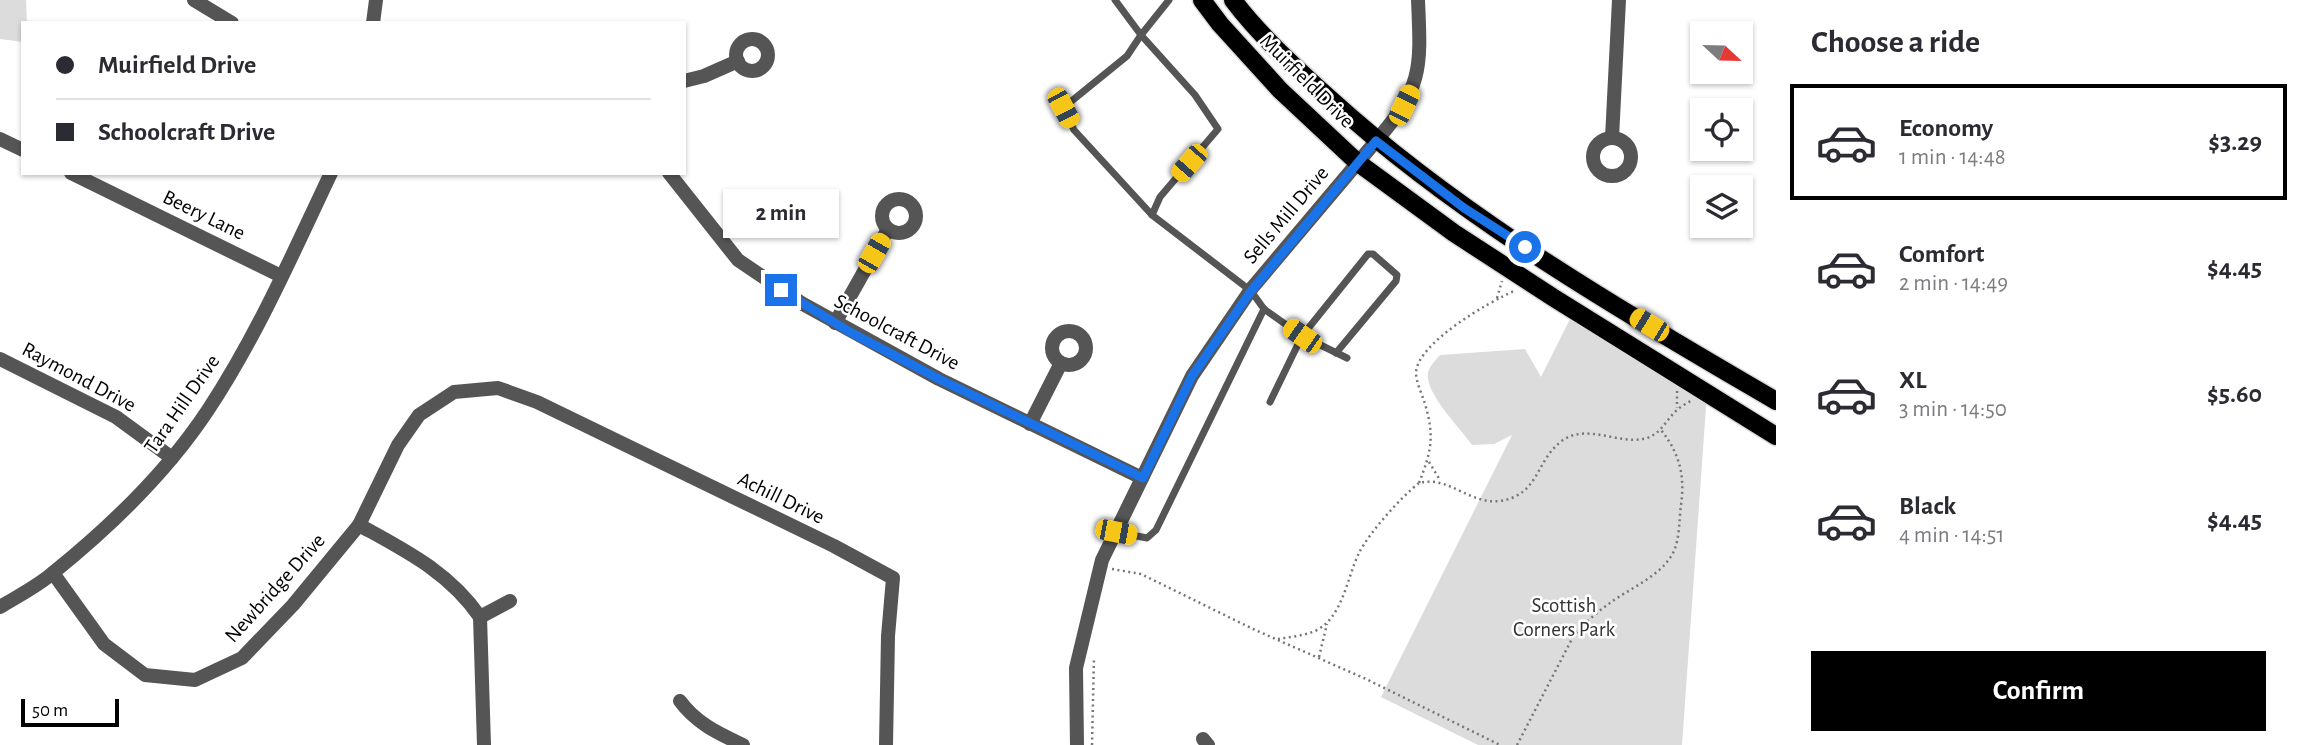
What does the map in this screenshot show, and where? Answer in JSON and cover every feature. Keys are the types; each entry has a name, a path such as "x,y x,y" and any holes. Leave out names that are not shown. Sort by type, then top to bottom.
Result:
{"main road":[{"name":"Muirfield Drive","path":"1202,0 1220,24 1280,90 1357,162 1454,233 1776,436"},
{"name":"Muirfield Drive","path":"1233,0 1300,71 1376,141 1464,208 1776,401"}],"street":[{"path":"194,0 229,21"},
{"path":"373,21 376,0"},
{"name":"Sells Mill Drive","path":"1077,745 1076,668 1108,567 1116,532 1192,376 1251,291 1399,114 1417,79 1420,50 1419,0"},
{"path":"1612,138 1619,0"},
{"path":"686,80 704,76 738,61"},
{"path":"0,139 21,149"},
{"name":"Beery Lane","path":"75,175 281,276"},
{"name":"Tara Hill Drive","path":"0,607 53,573 127,508 172,458 207,413 231,375 330,175"},
{"name":"Schoolcraft Drive","path":"671,175 738,260 835,323 928,373 1143,478"},
{"path":"835,323 888,229"},
{"name":"Raymond Drive","path":"0,359 116,417 172,458"},
{"path":"1030,424 1060,363"},
{"name":"Newbridge Drive","path":"53,573 104,644 145,675 195,680 242,659 293,605 359,525 398,445 419,415 454,392 498,388"},
{"name":"Achill Drive","path":"498,388 549,408 834,546 893,579 887,636 887,745"},
{"path":"359,525 434,568 468,600 480,617 484,745"},
{"path":"480,617 510,601"},
{"path":"680,701 708,728 743,745"}],"lane":[{"path":"1115,0 1141,35 1195,95 1218,129 1160,197 1152,215"},
{"path":"1170,0 1127,56 1063,108 1074,130 1152,215 1251,291 1264,309 1302,336 1347,358"},
{"path":"1270,402 1302,336 1368,254 1373,254 1397,275 1396,281 1336,353"},
{"path":"1116,532 1147,538 1156,530 1264,309"}],"path":[{"path":"1497,299 1502,281"},
{"path":"1319,657 1328,621 1364,545 1419,483 1428,460 1432,441 1430,421 1416,375 1418,365 1432,344 1497,299 1517,290"},
{"path":"1676,391 1677,410"},
{"path":"1419,483 1428,480 1442,482 1473,497 1496,501 1521,495 1530,487 1546,458 1565,439 1587,433 1636,439 1649,437 1661,430 1677,410 1692,400"},
{"path":"1517,745 1574,635 1610,603 1664,565 1673,553 1683,492 1682,473 1673,446 1661,430"},
{"path":"1428,460 1435,475 1442,482"},
{"path":"1111,577 1108,567 1141,574 1500,745"},
{"path":"1278,639 1310,632 1328,621"},
{"path":"1092,745 1092,671 1095,648"}],"green space":[{"path":"0,0 26,0 27,21 21,21 21,42 0,39"},
{"name":"Scottish Corners Park","path":"1574,311 1707,393 1682,745 1478,745 1381,697 1512,435 1494,444 1472,445 1434,395 1428,379 1429,369 1440,355 1525,349 1541,377"}],"route":[{"path":"781,290 850,332 939,379 1143,478 1192,376 1251,291 1376,141 1464,208 1525,247"}]}
